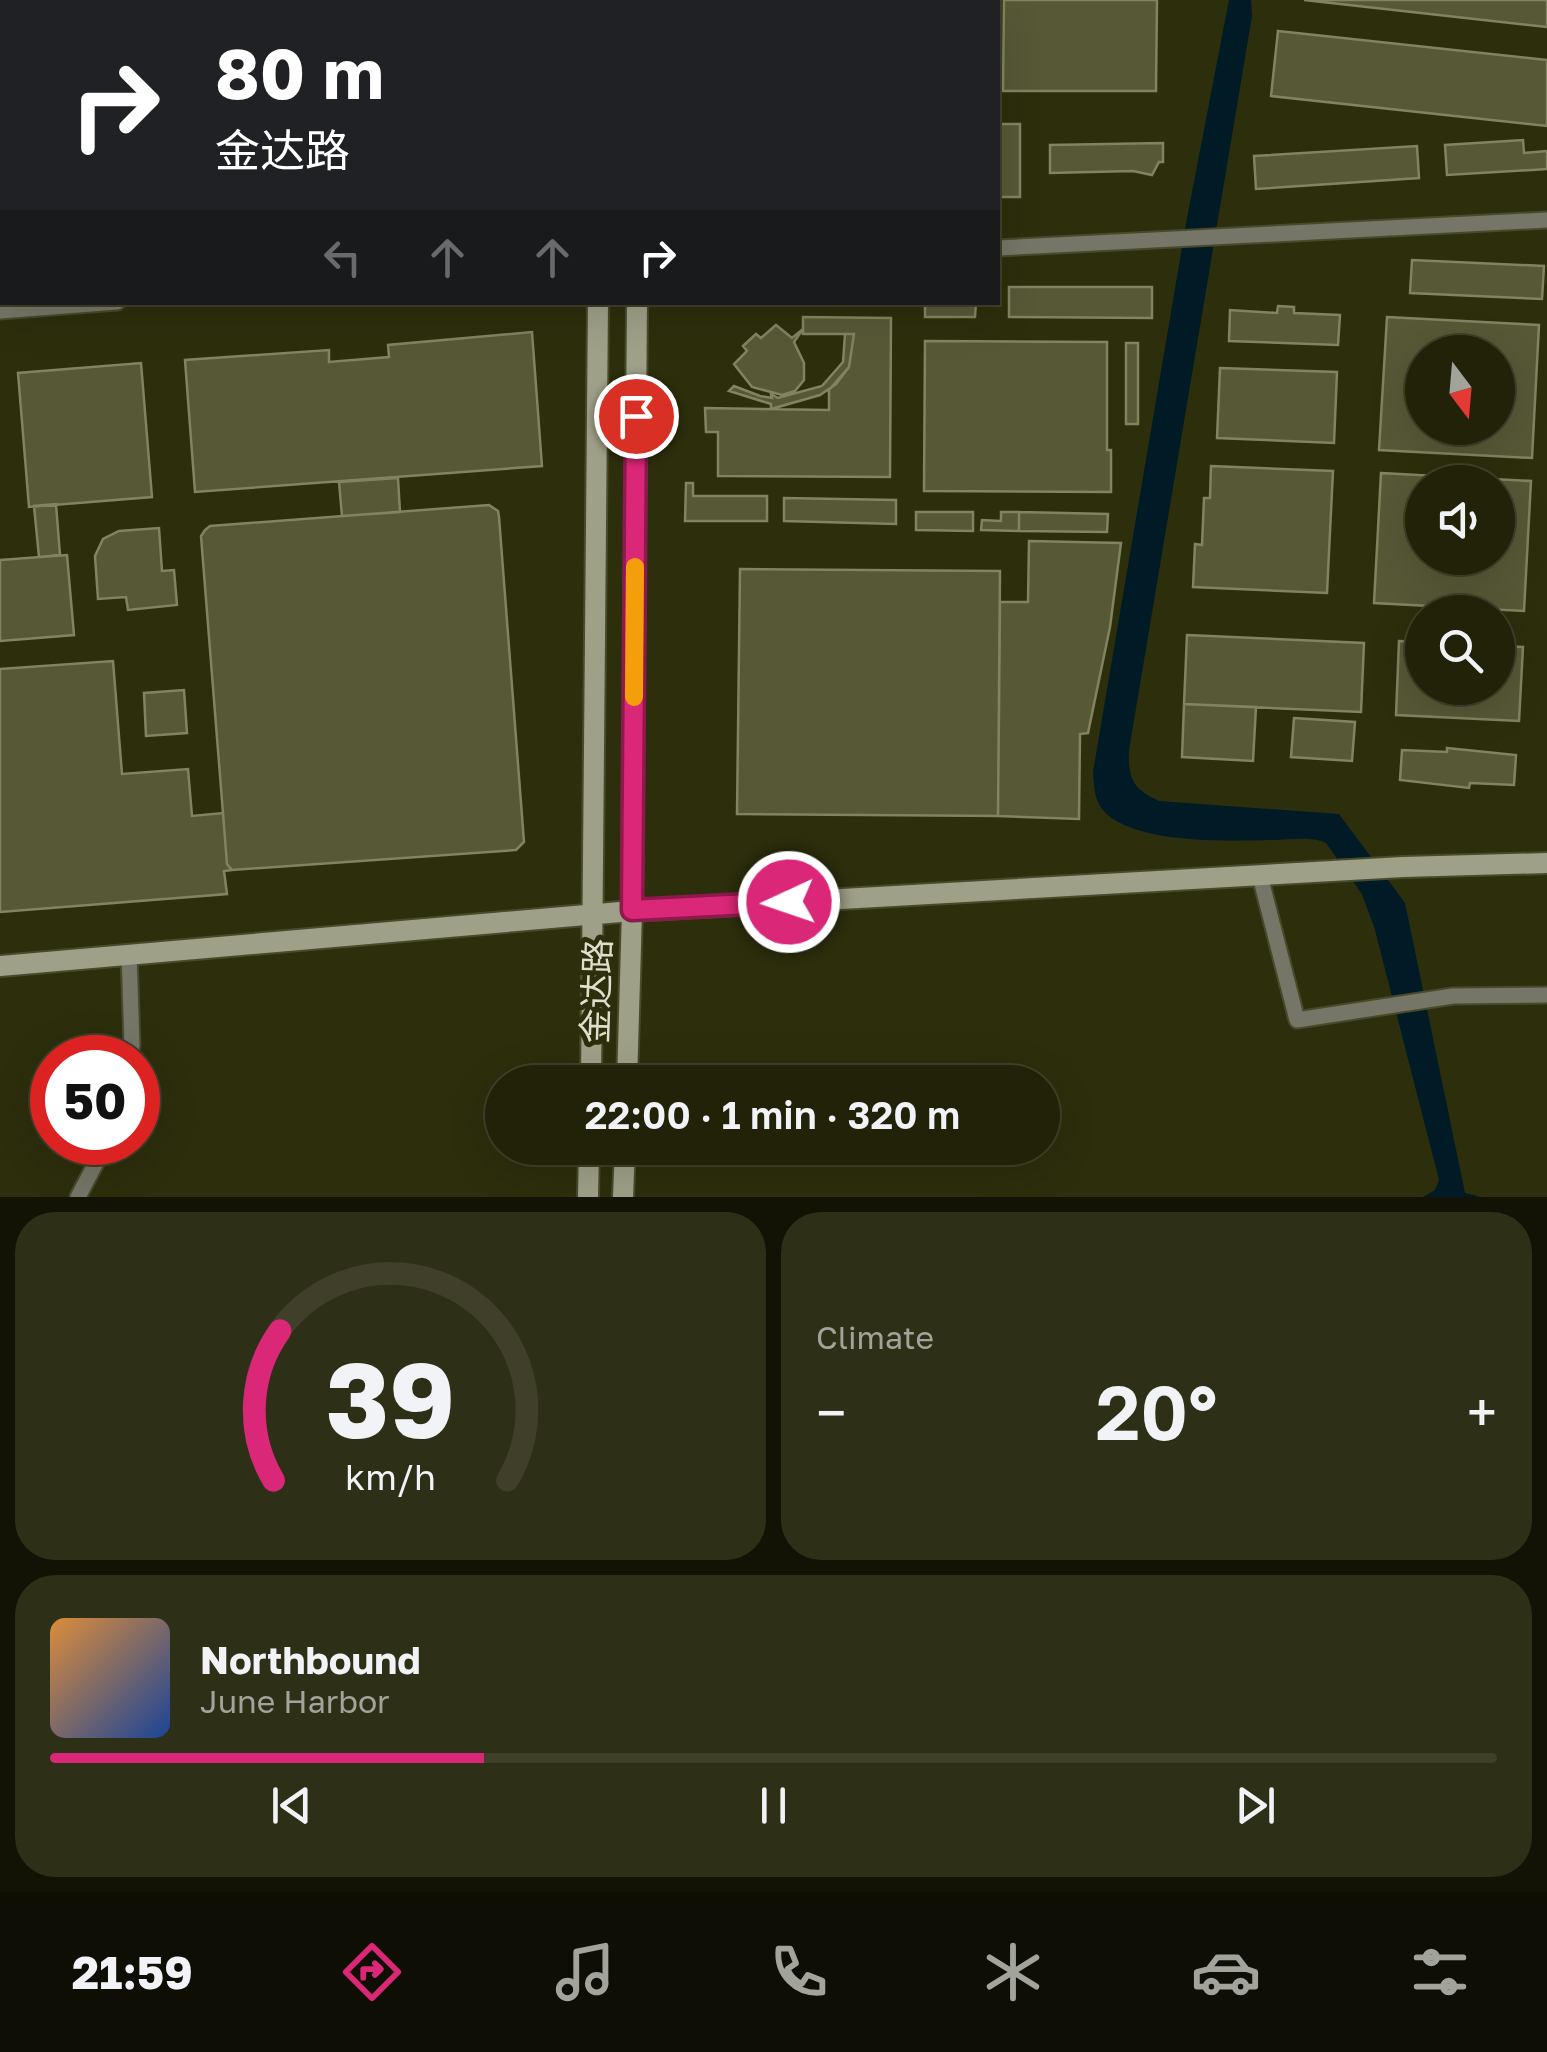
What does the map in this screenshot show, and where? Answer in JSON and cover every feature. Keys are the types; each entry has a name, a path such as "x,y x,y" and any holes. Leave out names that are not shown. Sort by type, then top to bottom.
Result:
{"street":[{"path":"1000,248 1547,220"},
{"path":"0,310 74,305"},
{"name":"金达路","path":"590,1065 598,305"},
{"name":"金达路","path":"627,1065 632,910 637,305"},
{"path":"0,966 632,910 1402,866 1547,863"},
{"path":"1260,876 1296,1020 1426,1000 1547,995"},
{"path":"129,953 132,1035"},
{"path":"78,1197 95,1165"},
{"path":"588,1197 589,1165"},
{"path":"623,1197 624,1165"}],"water":[{"path":"1229,0 1251,0 1252,16 1129,750 1130,769 1138,787 1159,801 1339,814 1405,903 1465,1193 1481,1197 1423,1197 1435,1190 1439,1180 1375,930 1362,894 1326,843 1307,839 1207,840 1157,835 1116,821 1102,809 1095,791 1093,772 1187,218"}],"building":[{"path":"1004,0 1157,0 1156,91 1003,91"},
{"path":"1304,0 1547,0 1547,27"},
{"path":"1278,31 1547,60 1547,126 1271,96"},
{"path":"1000,124 1020,124 1020,197 1000,197"},
{"path":"1523,140 1524,153 1547,151 1547,169 1447,175 1445,145"},
{"path":"1163,143 1163,162 1159,162 1152,175 1133,171 1050,173 1050,145"},
{"path":"1417,146 1419,178 1256,189 1254,156"},
{"path":"1412,260 1544,266 1542,299 1410,293"},
{"path":"1009,287 1152,287 1152,318 1009,317"},
{"path":"925,305 976,305 975,317 925,317"},
{"path":"1278,306 1294,307 1294,313 1340,315 1338,345 1229,341 1230,310 1277,313"},
{"path":"803,317 891,318 890,477 718,476 718,432 706,432 705,408 829,410 829,390 849,367 854,334 803,334"},
{"path":"1387,317 1539,325 1532,458 1379,450"},
{"path":"776,325 792,338 803,329 794,342 804,363 804,380 795,391 782,395 752,387 734,364 747,351 743,346 756,334 761,338"},
{"path":"532,332 542,466 195,492 185,360 329,350 329,362 389,357 388,345"},
{"path":"845,334 854,334 849,367 836,384 820,395 771,409 771,404 729,391 734,386 778,398 822,386 843,362"},
{"path":"925,341 1107,342 1111,492 924,491"},
{"path":"1126,343 1138,343 1138,424 1126,424"},
{"path":"141,363 152,497 29,507 18,373"},
{"path":"1220,368 1337,372 1334,443 1217,438"},
{"path":"1211,466 1333,471 1327,593 1193,587 1195,544 1202,545 1204,498 1210,498"},
{"path":"1381,473 1405,474 1405,575 1515,575 1515,480 1531,481 1524,611 1515,611 1515,595 1405,595 1405,605 1374,603"},
{"path":"398,478 400,512 342,516 339,482"},
{"path":"686,483 693,483 693,496 767,496 767,521 685,521"},
{"path":"784,498 896,500 896,524 784,521"},
{"path":"56,504 60,555 39,557 34,506"},
{"path":"489,505 498,511 499,517 524,842 516,850 232,870 227,864 201,536 205,530 210,526"},
{"path":"916,512 973,512 973,531 916,530"},
{"path":"1001,512 1019,512 1019,531 981,530 982,520 1001,521"},
{"path":"1019,512 1108,514 1107,532 1019,531"},
{"path":"159,528 162,571 174,570 177,605 128,610 126,597 98,599 95,556 103,539 119,531"},
{"path":"1029,541 1121,543 1110,627 1088,733 1080,734 1079,819 998,816 1000,602 1028,602"},
{"path":"67,555 74,635 0,641 0,560"},
{"path":"740,569 1000,571 998,816 737,814"},
{"path":"1187,635 1364,643 1361,712 1184,704"},
{"path":"1399,641 1405,641 1405,705 1515,705 1515,647 1523,647 1519,721 1396,715"},
{"path":"113,661 122,774 188,769 192,816 223,813 227,864 232,870 224,871 227,894 0,912 0,669"},
{"path":"184,690 187,733 146,736 144,693"},
{"path":"1184,704 1256,707 1253,761 1182,757"},
{"path":"1294,718 1355,722 1352,761 1291,757"},
{"path":"1447,748 1516,755 1514,785 1470,783 1469,788 1400,780 1402,750 1447,752"}],"slow traffic":[{"path":"634,697 635,567"}],"route":[{"path":"636,416 632,910 789,902"}]}
